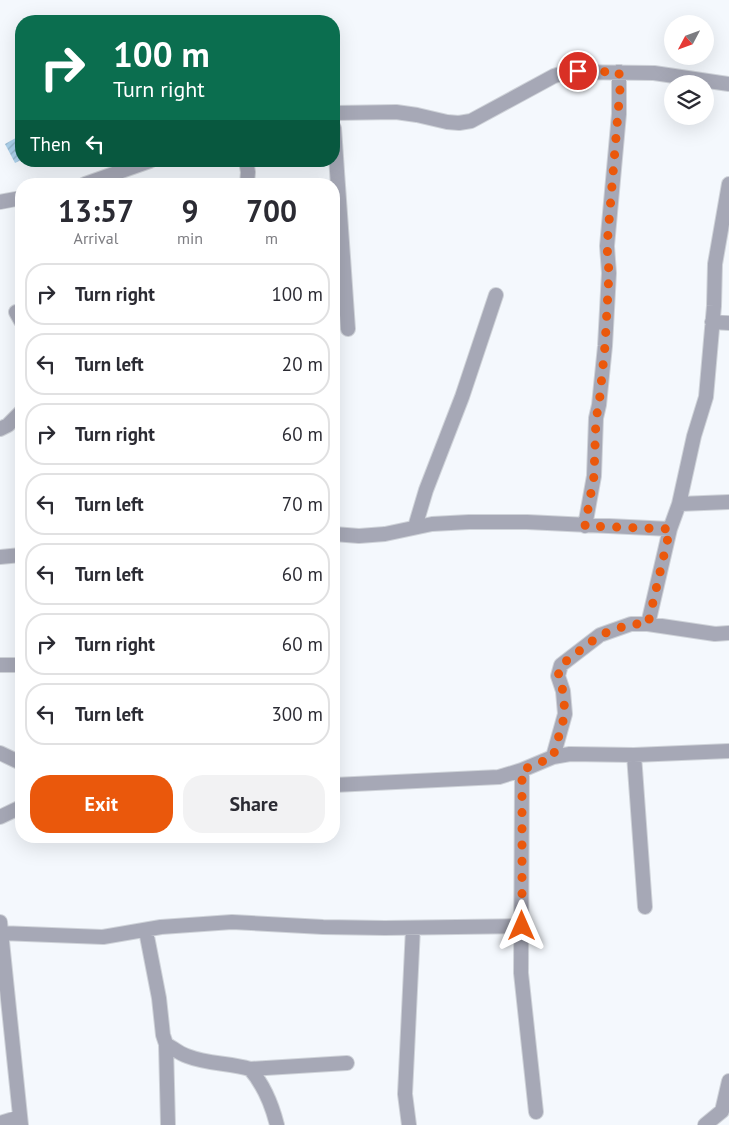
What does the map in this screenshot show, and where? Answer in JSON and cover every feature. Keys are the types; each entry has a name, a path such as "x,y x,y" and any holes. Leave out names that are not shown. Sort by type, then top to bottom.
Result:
{"street":[{"path":"340,113 396,112 459,124 471,121 554,76 567,72 662,73 729,84"},
{"path":"585,526 594,476 596,418 605,346 609,273 607,246 619,114 619,72"},
{"path":"122,178 140,167"},
{"path":"648,624 670,529 679,504 694,436 706,397 715,264 727,212 729,184"},
{"path":"0,202 15,199"},
{"path":"340,214 348,329"},
{"path":"415,527 426,490 462,397 496,295"},
{"path":"712,322 729,323"},
{"path":"0,429 8,425 15,418"},
{"path":"679,504 729,502"},
{"path":"340,534 359,536 385,534 432,524 488,522 670,529"},
{"path":"0,557 15,556"},
{"path":"553,757 565,714 563,691 558,676 561,665 600,635 630,624 648,624 715,634 729,633"},
{"path":"0,665 15,665"},
{"path":"340,785 499,777 553,757 570,754 634,756 729,751"},
{"path":"0,753 15,760"},
{"path":"634,756 645,907"},
{"path":"522,770 521,973 536,1112"},
{"path":"0,817 15,810"},
{"path":"0,922 1,950 21,1121 0,1123"},
{"path":"0,932 104,937 161,927 232,922 323,927 522,926"},
{"path":"409,1125 405,1094 413,928"},
{"path":"146,931 153,959 163,1035 166,1044 168,1125"},
{"path":"166,1044 186,1056 250,1069 348,1063"},
{"path":"250,1069 256,1076 273,1108 277,1125"},
{"path":"705,1125 722,1111 729,1081"}],"building":[{"path":"15,138 15,163 5,144"}],"route":[{"path":"522,926 522,770 553,757 565,714 563,691 558,676 561,665 600,635 630,624 648,624 670,529 585,526 594,476 594,440 605,346 609,273 607,246 620,89 619,72 578,71"}]}
